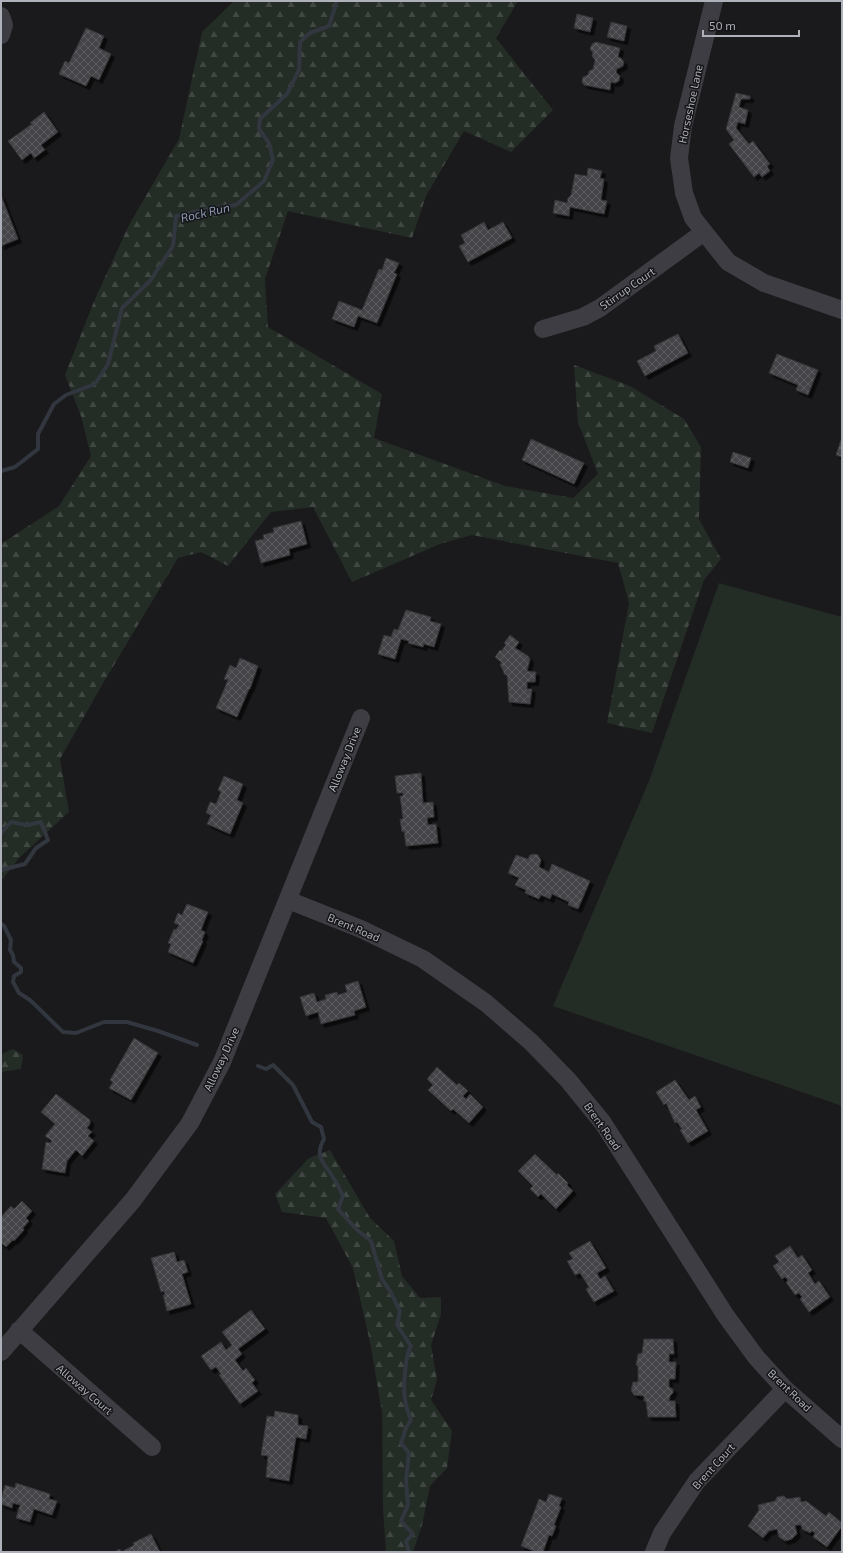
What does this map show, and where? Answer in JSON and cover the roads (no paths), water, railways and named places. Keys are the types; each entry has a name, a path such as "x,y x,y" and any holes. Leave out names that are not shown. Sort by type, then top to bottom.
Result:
{"street":[{"name":"Horseshoe Lane","path":"714,1 683,126 679,158 684,193 693,218 728,262 764,283 842,310"},
{"path":"1,16 4,25 1,35"},
{"name":"Stirrup Court","path":"543,329 584,317 600,308 704,232"},
{"name":"Alloway Drive","path":"1,1352 134,1200 190,1122 222,1062 361,718"},
{"name":"Brent Road","path":"288,900 361,929 423,959 486,1003 531,1042 568,1080 604,1123 726,1316 756,1357 786,1389 842,1439"},
{"name":"Alloway Court","path":"19,1330 152,1447"},
{"name":"Brent Court","path":"654,1552 662,1533 697,1481 786,1389"}],"waterway":[{"name":"Rock Run","path":"1,471 15,467 38,449 38,434 54,404 66,395 95,384 108,364 122,308 150,281 173,246 176,216 236,205 264,181 273,160 269,143 259,129 260,119 287,94 299,70 300,42 310,33 329,26 337,1"},
{"path":"1,833 11,822 27,825 41,822 48,840 36,848 25,864 1,870"},
{"path":"1,924 4,926 11,940 10,950 13,955 14,962 21,968 21,972 14,976 13,982 19,993 30,1000 63,1032 76,1033 104,1022 127,1022 197,1045"},
{"path":"258,1066 266,1069 273,1065 293,1085 312,1122 321,1127 324,1139 321,1146 320,1156 324,1165 337,1183 343,1196 338,1209 356,1229 371,1241 382,1279 400,1311 397,1325 411,1346 406,1359 404,1386 405,1402 411,1420 406,1428 401,1443 409,1453 406,1481 408,1505 401,1521 413,1534 406,1541 409,1552"}]}
